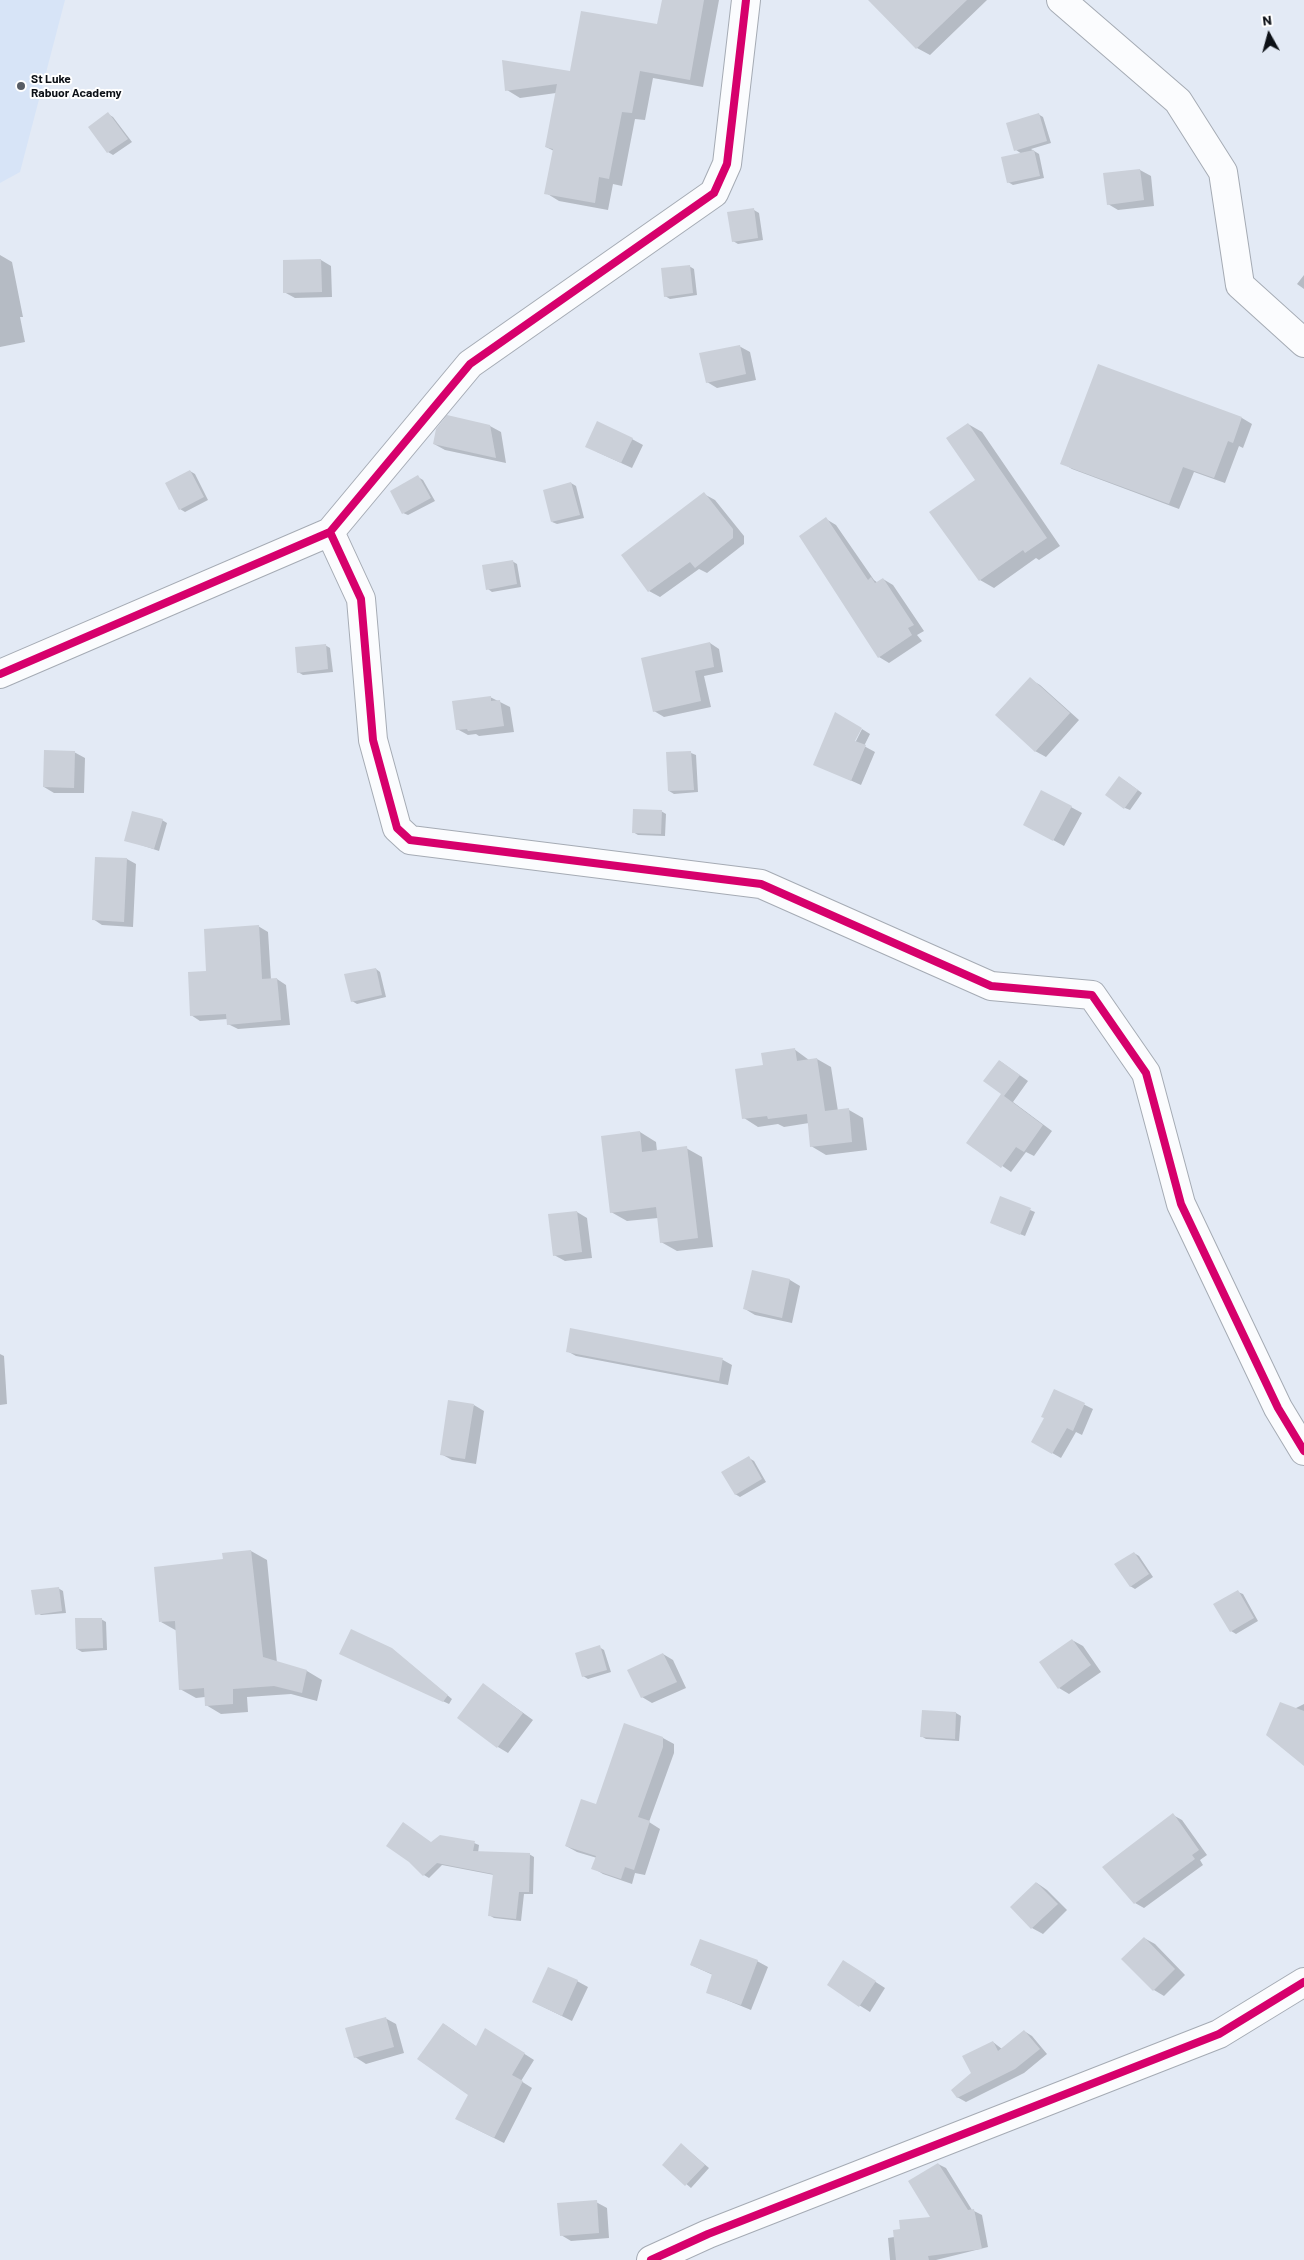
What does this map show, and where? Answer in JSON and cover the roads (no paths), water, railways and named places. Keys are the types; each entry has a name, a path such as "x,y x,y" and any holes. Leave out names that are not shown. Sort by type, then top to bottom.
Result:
{"street":[{"path":"0,674 330,532 470,364 714,193 727,164 746,0"},
{"path":"1061,0 1178,101 1223,172 1240,285 1304,343"},
{"path":"330,532 361,599 372,740 397,828 410,840 760,884 991,986 1092,995 1146,1074 1181,1204 1278,1408 1304,1451"},
{"path":"651,2260 708,2234 1220,2034 1304,1982"}],"place":[{"name":"St Luke Rabuor Academy","path":"21,86"}]}
